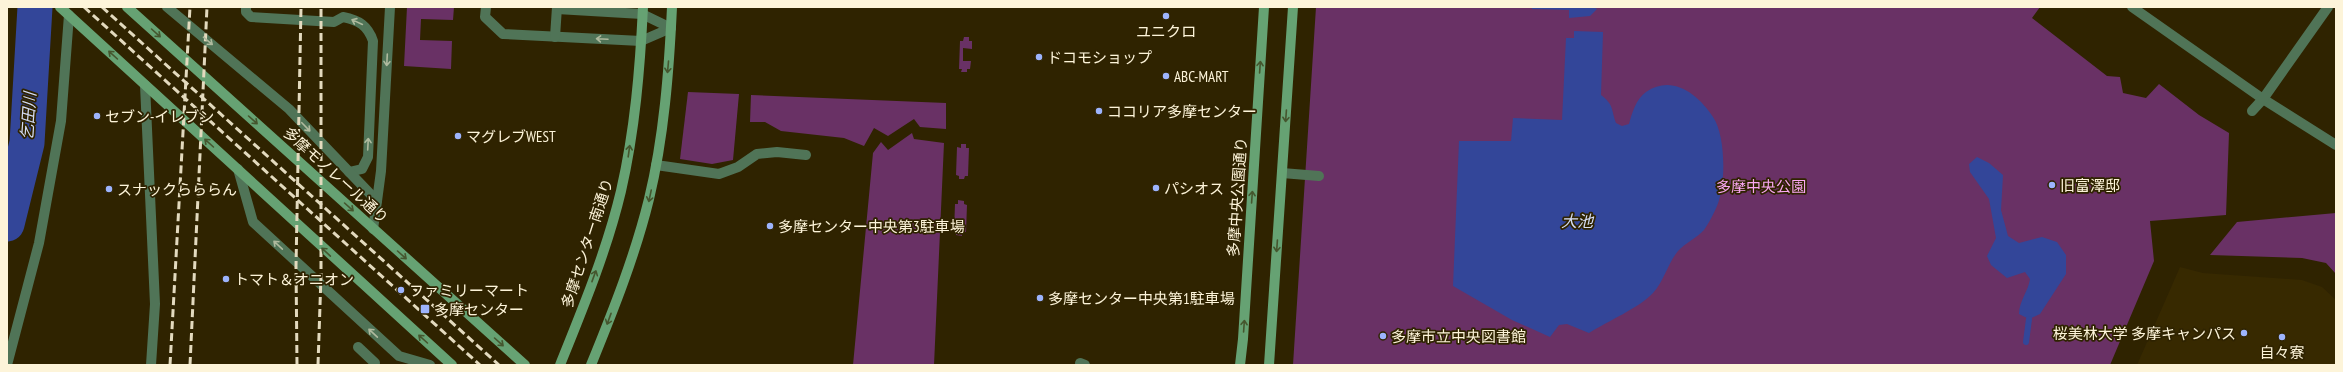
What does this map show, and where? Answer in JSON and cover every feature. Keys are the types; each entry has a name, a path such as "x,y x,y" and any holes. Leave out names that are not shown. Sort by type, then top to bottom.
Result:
{"street":[{"path":"60,7 452,365"},
{"name":"多摩モノレール通り","path":"127,7 525,365"},
{"path":"167,7 289,109 377,201"},
{"path":"246,7 246,12 251,17 334,22 343,17 354,19 370,32 373,41 368,157 362,169 350,172"},
{"path":"373,228 381,171 390,7"},
{"path":"486,7 485,17 503,34 641,41 671,28"},
{"path":"591,365 634,251 649,198 656,165 666,98 672,7"},
{"name":"多摩中央公園通り","path":"1240,365 1243,339 1264,7"},
{"path":"1269,365 1292,7"},
{"path":"2132,7 2264,99 2336,146"},
{"path":"2252,111 2264,99 2328,7"},
{"path":"555,37 557,8 643,11 671,28"},
{"name":"多摩センター南通り","path":"560,365 607,240 621,191 637,92 643,11"},
{"path":"7,364 39,243 61,121 68,15"},
{"path":"145,85 155,304 151,365"},
{"path":"656,165 719,174 738,167 758,154 777,152 806,155"},
{"path":"238,169 253,222 398,356 430,365"},
{"path":"1282,174 1319,176"},
{"path":"358,347 375,363"}],"shaded area":[{"name":"桜美林大学 多摩キャンパス","path":"2180,267 2203,273 2302,280 2322,287 2336,300 2336,365 2137,365"}],"green space":[{"path":"407,7 454,7 453,20 421,19 420,40 452,41 451,69 404,66"},
{"name":"多摩中央公園","path":"1316,7 2040,7 2032,18 2107,76 2120,77 2123,93 2146,98 2159,84 2199,115 2229,133 2226,215 2150,221 2154,261 2110,365 1293,365"},
{"path":"964,37 969,37 969,41 972,41 972,49 963,48 963,61 971,61 970,69 967,69 967,72 961,72 962,69 959,69 960,41 963,41"},
{"path":"688,92 739,94 733,160 712,164 680,159"},
{"path":"751,95 946,103 946,129 920,127 914,119 888,136 874,128 864,146 844,138 781,131 765,122 750,122"},
{"path":"912,133 914,139 944,143 934,365 853,365 873,153 881,142 888,150"},
{"path":"961,144 966,144 966,148 969,148 968,176 965,176 964,179 959,179 959,176 956,175 957,147 961,148"},
{"path":"958,200 964,201 964,204 967,205 966,232 962,232 962,236 956,235 956,232 954,232 955,204 958,204"},
{"path":"2336,213 2336,274 2326,263 2302,258 2210,255 2237,222"}],"water":[{"path":"1532,7 1593,7 1597,9 1590,16 1569,18 1569,10 1532,9"},
{"name":"大池","path":"1574,31 1603,32 1601,95 1612,108 1616,123 1622,126 1629,124 1637,102 1646,92 1656,87 1665,85 1684,89 1700,101 1713,117 1717,125 1722,148 1723,174 1720,197 1716,209 1708,224 1701,233 1678,251 1657,288 1647,299 1589,333 1567,324 1559,325 1550,337 1512,320 1453,286 1459,141 1511,141 1513,118 1562,120 1566,38 1574,38"},
{"path":"1977,157 1989,163 2003,175 2001,210 2008,236 2019,243 2042,237 2057,242 2066,255 2066,274 2040,314 2029,319 2019,314 2019,309 2030,279 2025,272 2007,278 1991,265 1987,256 1996,238 1989,199 1970,172 1969,164"}],"waterway":[{"name":"乞田川","path":"7,224 27,143 35,7"},
{"path":"2026,342 2029,319"}],"railway":[{"path":"84,7 480,365"},
{"path":"102,7 499,365"},
{"path":"170,365 190,7"},
{"path":"190,365 207,7"},
{"path":"297,365 296,266 301,7"},
{"path":"318,365 321,276 321,7"}],"place":[{"name":"ユニクロ","path":"1166,16"},
{"name":"ドコモショップ","path":"1039,57"},
{"name":"ABC-MART","path":"1166,76"},
{"name":"ココリア多摩センター","path":"1099,111"},
{"name":"セブン-イレブン","path":"97,116"},
{"name":"マグレブWEST","path":"458,136"},
{"name":"旧富澤邸","path":"2052,185"},
{"name":"パシオス","path":"1156,188"},
{"name":"スナックらららん","path":"109,189"},
{"name":"多摩センター中央第3駐車場","path":"770,226"},
{"name":"トマト＆オニオン","path":"226,279"},
{"name":"ファミリーマート","path":"401,290"},
{"name":"多摩センター中央第1駐車場","path":"1040,298"},
{"name":"多摩センター","path":"425,309"},
{"name":"桜美林大学 多摩キャンパス","path":"2244,333"},
{"name":"多摩市立中央図書館","path":"1383,336"},
{"name":"自々寮","path":"2282,337"}]}
